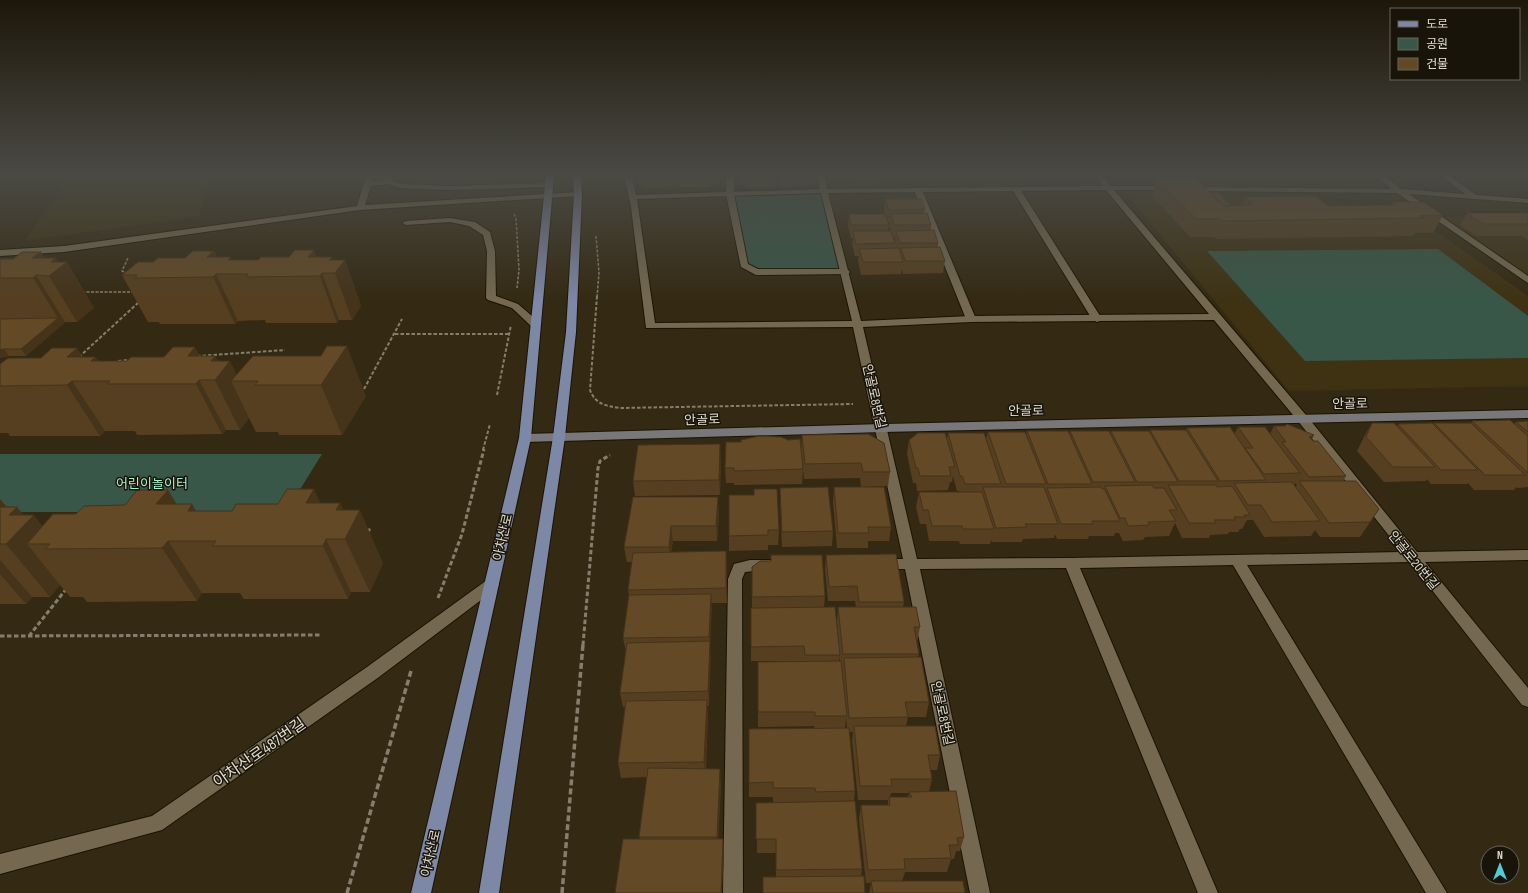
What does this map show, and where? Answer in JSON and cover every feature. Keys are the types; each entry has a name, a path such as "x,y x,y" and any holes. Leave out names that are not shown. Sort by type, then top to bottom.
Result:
{"main road":[{"name":"아차산로","path":"421,893 525,438 546,218"},
{"path":"489,893 559,437 571,332 577,218"}],"street":[{"path":"0,253 64,249 290,218"},
{"path":"636,218 650,326 857,324 971,319 1216,317"},
{"path":"735,218 744,265 756,272 846,272"},
{"name":"안골로8번길","path":"831,218 846,272 857,324 883,428 980,893"},
{"path":"929,218 971,319"},
{"path":"1034,218 1096,319"},
{"name":"안골로20번길","path":"1133,218 1302,418 1528,700"},
{"path":"1438,218 1528,280"},
{"path":"406,223 450,220 472,224 487,234 491,251 491,298 515,306 535,324"},
{"name":"안골로","path":"525,438 883,428 1528,414"},
{"path":"866,564 1071,563 1528,555"},
{"path":"1237,560 1437,893"},
{"path":"1071,563 1208,893"},
{"path":"733,893 735,579 739,568 750,565 781,565"},
{"name":"아차산로487번길","path":"0,864 156,824 373,672 492,584"}],"path":[{"path":"497,395 515,306 519,270 516,218"},
{"path":"596,235 599,273 590,390 592,397 597,402 605,406 620,408 853,404"},
{"path":"128,257 122,271 126,273 133,273"},
{"path":"79,292 134,292"},
{"path":"79,357 143,297"},
{"path":"364,389 396,334 402,319"},
{"path":"396,334 509,334"},
{"path":"189,356 285,350"},
{"path":"111,363 134,360"},
{"path":"437,601 462,534 490,424"},
{"path":"562,893 598,468 600,461 613,454"},
{"path":"364,530 372,530"},
{"path":"29,636 68,587"},
{"path":"0,636 322,635"},
{"path":"347,893 413,665"}],"shaded area":[{"path":"41,218 194,218 26,240"},
{"path":"1146,218 1417,218 1528,296 1528,386 1289,391"},
{"path":"1441,218 1470,218 1528,224 1528,277"}],"green space":[{"path":"735,218 831,218 845,272 756,272 744,265"},
{"path":"1438,249 1528,316 1528,358 1305,361 1207,251"},
{"name":"어린이놀이터","path":"0,454 322,454 286,512 0,512"}],"building":[{"path":"850,218 886,218 889,225 851,225"},
{"path":"892,218 929,218 931,225 894,225"},
{"path":"1195,218 1423,218 1223,221 1221,219 1196,219"},
{"path":"1474,218 1528,218 1528,224 1483,224"},
{"path":"934,230 938,243 900,243 896,231"},
{"path":"853,231 891,231 895,243 856,244"},
{"path":"940,247 945,261 905,261 901,248"},
{"path":"899,248 903,262 863,262 859,249"},
{"path":"295,250 314,250 308,257 332,257 329,260 345,260 335,273 322,273 320,276 246,277 248,274 216,274 213,277 135,278 137,275 122,275 138,262 153,262 158,258 185,258 193,251 214,251 207,257 231,257 228,260 258,260 261,257 289,257"},
{"path":"22,252 41,252 32,258 56,258 51,262 67,262 49,276 36,275 33,278 0,278 0,259 13,259"},
{"path":"58,318 21,349 0,350 0,319"},
{"path":"327,346 347,346 321,385 255,385 258,381 231,381 253,356 321,356"},
{"path":"173,347 195,347 188,356 215,356 211,361 230,361 215,380 199,380 196,384 107,384 110,381 72,381 67,385 0,386 0,364 8,358 41,358 52,348 77,348 67,357 95,357 91,361 127,361 131,357 164,357"},
{"path":"1510,420 1528,436 1528,473 1472,421"},
{"path":"1528,421 1528,432 1516,422"},
{"path":"1372,423 1394,423 1435,467 1393,467 1366,437"},
{"path":"1432,423 1478,470 1441,470 1398,424"},
{"path":"1434,423 1471,423 1525,475 1485,475"},
{"path":"1287,424 1314,435 1309,437 1313,441 1318,441 1346,476 1309,477 1282,442 1286,442 1274,426 1285,426"},
{"path":"1230,427 1266,480 1220,481 1187,428"},
{"path":"1238,427 1265,427 1300,473 1264,474 1245,448 1253,448"},
{"path":"1150,430 1186,430 1218,481 1179,481"},
{"path":"1027,431 1068,431 1092,484 1048,484"},
{"path":"1070,431 1109,431 1135,482 1093,482"},
{"path":"1111,431 1149,431 1178,482 1137,482"},
{"path":"988,432 1025,432 1046,484 1006,484"},
{"path":"918,433 945,433 955,467 949,467 951,476 920,476 918,468 916,468 909,440"},
{"path":"948,433 984,433 1001,484 965,484 962,476 960,476"},
{"path":"868,434 884,443 890,472 863,472 861,463 805,464 802,435"},
{"path":"759,436 781,437 788,440 800,439 803,469 734,471 734,468 725,468 726,442 741,442 741,440"},
{"path":"720,444 719,480 633,481 638,445"},
{"path":"1299,481 1356,481 1379,509 1370,522 1329,523"},
{"path":"1292,482 1320,521 1272,522 1261,505 1248,505 1234,483"},
{"path":"1152,485 1154,488 1164,488 1177,510 1169,510 1176,521 1148,522 1149,525 1128,526 1125,518 1120,518 1105,486"},
{"path":"1168,485 1216,485 1217,487 1232,486 1250,515 1244,515 1246,517 1234,517 1235,520 1214,520 1216,523 1189,523"},
{"path":"828,487 833,531 782,532 780,488"},
{"path":"834,487 884,487 891,527 868,527 869,533 838,533"},
{"path":"983,487 1044,487 1058,524 1025,524 1027,527 996,528"},
{"path":"1100,487 1105,490 1120,521 1092,521 1093,524 1061,524 1047,488"},
{"path":"287,489 314,489 306,503 340,503 336,510 360,510 345,539 326,539 323,546 212,546 216,541 168,541 162,548 45,549 50,544 27,544 53,514 76,514 84,506 125,505 137,490 168,490 156,504 192,504 188,511 232,511 236,504 278,504"},
{"path":"754,489 777,489 779,530 768,530 768,535 729,536 729,495 754,495"},
{"path":"919,492 982,492 994,529 963,529 962,526 932,526 928,510 923,510"},
{"path":"633,497 718,497 716,526 671,526 669,547 624,547"},
{"path":"0,507 17,507 9,515 34,515 6,544 0,544"},
{"path":"726,551 726,588 628,590 633,553"},
{"path":"896,554 904,602 859,602 857,586 829,587 826,555"},
{"path":"771,555 822,555 825,596 752,597 752,567 760,561 771,561"},
{"path":"711,594 709,637 623,638 629,595"},
{"path":"835,607 840,655 805,655 804,646 751,647 751,608"},
{"path":"838,607 916,607 920,627 914,627 919,654 843,654"},
{"path":"710,641 708,691 620,693 627,643"},
{"path":"921,657 929,702 905,702 908,717 849,718 844,658"},
{"path":"841,661 847,716 815,716 815,712 758,712 758,662"},
{"path":"707,700 704,762 618,763 626,701"},
{"path":"854,726 935,726 940,755 928,755 932,779 891,779 892,786 860,786"},
{"path":"849,728 855,791 816,792 815,788 773,788 773,782 749,783 749,729"},
{"path":"648,768 720,769 717,837 639,837"},
{"path":"956,791 964,837 957,838 958,845 949,845 951,858 904,859 905,869 868,870 861,805 890,805 889,797 912,797 909,792"},
{"path":"855,801 862,869 776,870 776,839 756,839 756,803"},
{"path":"623,839 723,839 721,893 615,893"},
{"path":"864,876 865,893 763,893 763,877"},
{"path":"871,881 963,881 965,893 873,893"}]}
